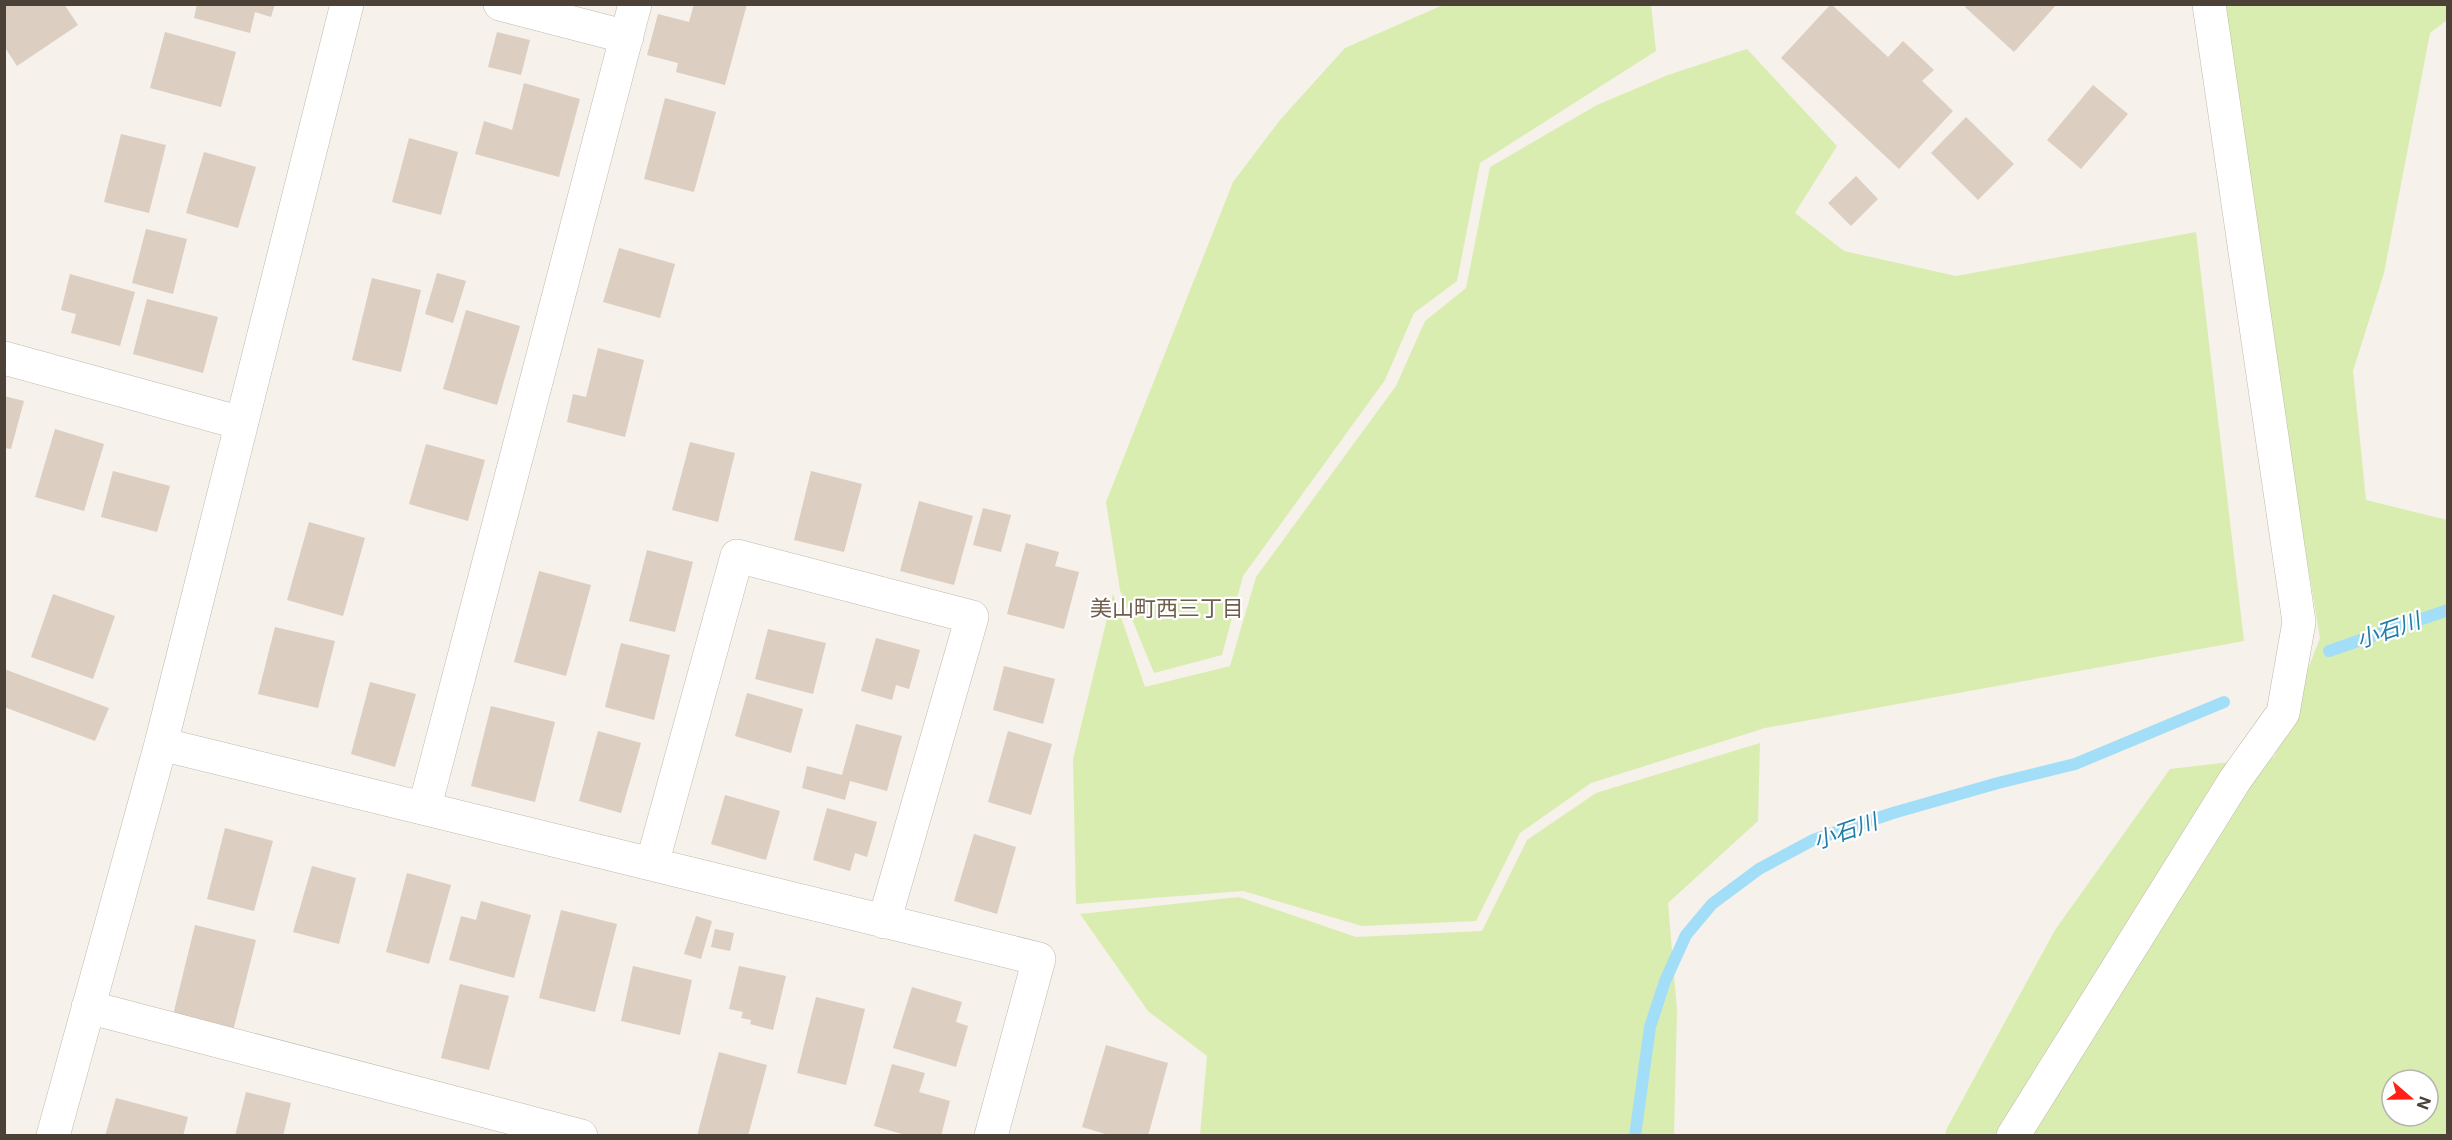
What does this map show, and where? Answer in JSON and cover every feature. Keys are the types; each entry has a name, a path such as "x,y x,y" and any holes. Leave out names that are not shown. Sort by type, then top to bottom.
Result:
{"street":[{"path":"53,1136 161,744 347,4"},
{"path":"500,4 627,37"},
{"path":"425,806 635,4"},
{"path":"2013,1136 2235,780 2283,713 2299,622 2209,4"},
{"path":"4,358 242,423"},
{"path":"652,864 737,556 972,617 884,922"},
{"path":"161,744 425,806 1039,959 991,1136"},
{"path":"88,1007 581,1136"}],"green space":[{"path":"1443,5 1651,5 1656,51 1480,163 1457,281 1414,313 1385,380 1243,576 1222,655 1154,673 1120,590 1106,502 1233,182 1280,120 1345,48"},
{"path":"2223,5 2447,5 2447,20 2430,33 2384,273 2353,371 2366,500 2447,520 2447,1135 1945,1136 1947,1128 2055,930 2170,769 2274,757 2320,638 2228,84"},
{"path":"1747,49 1837,146 1795,213 1844,251 1956,276 2196,232 2244,641 1765,728 1591,783 1520,833 1476,921 1362,926 1243,891 1076,904 1073,759 1113,594 1145,687 1230,666 1256,577 1396,386 1425,321 1466,288 1490,167 1597,105 1668,75"},
{"path":"1760,743 1758,821 1668,903 1677,1011 1674,1135 1200,1135 1207,1056 1148,1011 1080,914 1239,897 1356,937 1482,931 1527,840 1596,793"}],"building":[{"path":"4,4 64,4 78,25 17,66 4,46"},
{"path":"197,4 275,4 271,17 255,12 250,33 194,18"},
{"path":"694,4 747,4 725,85 676,72 678,63 647,55 658,14 689,22"},
{"path":"1831,4 1888,57 1903,41 1934,70 1922,81 1953,111 1899,169 1781,58"},
{"path":"1968,4 2057,4 2014,52 1965,7"},
{"path":"165,32 236,52 221,107 150,88"},
{"path":"497,32 530,40 521,75 488,67"},
{"path":"524,83 580,99 559,177 475,154 484,121 512,130"},
{"path":"2093,85 2128,114 2081,169 2047,140"},
{"path":"665,98 716,112 694,192 644,179"},
{"path":"1966,117 2014,164 1978,200 1931,153"},
{"path":"121,134 166,145 149,213 104,202"},
{"path":"409,138 458,152 441,215 392,202"},
{"path":"204,152 256,167 238,228 186,213"},
{"path":"1856,176 1878,199 1851,226 1828,203"},
{"path":"146,229 187,239 173,294 132,283"},
{"path":"619,248 675,264 660,318 603,302"},
{"path":"437,273 466,281 453,323 425,314"},
{"path":"70,274 135,292 120,346 71,333 76,314 61,310"},
{"path":"372,278 421,290 401,372 352,360"},
{"path":"147,299 218,317 203,373 133,354"},
{"path":"466,310 520,326 497,405 443,389"},
{"path":"598,348 644,360 625,437 567,422 573,394 586,397"},
{"path":"4,396 24,401 11,449 4,448"},
{"path":"55,429 104,444 84,511 35,497"},
{"path":"690,442 735,453 718,522 672,510"},
{"path":"426,444 485,460 468,521 409,504"},
{"path":"113,471 170,486 157,532 101,517"},
{"path":"811,471 862,484 844,552 794,540"},
{"path":"919,501 973,516 954,585 900,571"},
{"path":"983,508 1011,515 1001,552 973,545"},
{"path":"309,522 365,538 343,616 287,600"},
{"path":"1026,543 1059,552 1055,566 1079,572 1064,629 1007,614"},
{"path":"647,550 693,562 675,632 629,621"},
{"path":"539,571 591,585 566,676 514,662"},
{"path":"53,594 115,616 93,679 31,657"},
{"path":"275,627 335,641 318,708 258,694"},
{"path":"768,629 826,643 813,694 755,679"},
{"path":"876,638 920,650 909,689 896,685 892,700 861,691"},
{"path":"621,643 670,655 654,720 605,707"},
{"path":"1004,666 1055,679 1043,724 993,710"},
{"path":"4,669 109,708 95,741 4,707"},
{"path":"370,682 416,694 395,767 351,754"},
{"path":"747,693 803,709 791,753 735,736"},
{"path":"491,706 555,722 535,802 471,786"},
{"path":"856,724 902,736 887,791 850,781 845,800 802,788 807,766 842,775"},
{"path":"598,731 641,743 621,813 579,801"},
{"path":"1008,731 1052,744 1031,815 988,802"},
{"path":"725,795 780,811 766,860 711,844"},
{"path":"827,808 877,822 867,857 855,853 850,871 813,860"},
{"path":"225,828 273,841 254,911 207,899"},
{"path":"974,834 1016,847 997,914 954,901"},
{"path":"312,866 356,878 339,944 293,932"},
{"path":"407,873 451,885 429,964 386,952"},
{"path":"481,901 531,915 514,978 449,960 461,916 476,920"},
{"path":"561,910 617,924 595,1012 539,998"},
{"path":"696,916 712,921 701,959 684,954"},
{"path":"195,925 256,940 233,1031 173,1015"},
{"path":"715,929 734,933 730,951 711,947"},
{"path":"633,966 692,980 680,1035 621,1021"},
{"path":"739,966 786,976 773,1030 750,1024 751,1020 741,1018 743,1012 729,1009"},
{"path":"460,984 509,996 489,1070 441,1058"},
{"path":"912,987 962,1002 956,1022 968,1026 956,1067 893,1048"},
{"path":"816,997 865,1009 846,1085 797,1073"},
{"path":"1106,1045 1168,1063 1148,1136 1112,1136 1082,1127"},
{"path":"719,1052 767,1065 748,1136 697,1136"},
{"path":"892,1064 925,1073 919,1092 950,1101 941,1136 909,1136 874,1126"},
{"path":"246,1092 291,1103 283,1136 235,1136"},
{"path":"116,1098 188,1117 183,1136 105,1136"}],"waterway":[{"name":"小石川","path":"2329,651 2448,610"},
{"name":"小石川","path":"1635,1136 1650,1027 1665,981 1686,935 1712,904 1759,869 1813,840 1893,813 2075,764 2224,702"}],"district":[{"name":"美山町西三丁目","path":"1167,608"}]}
